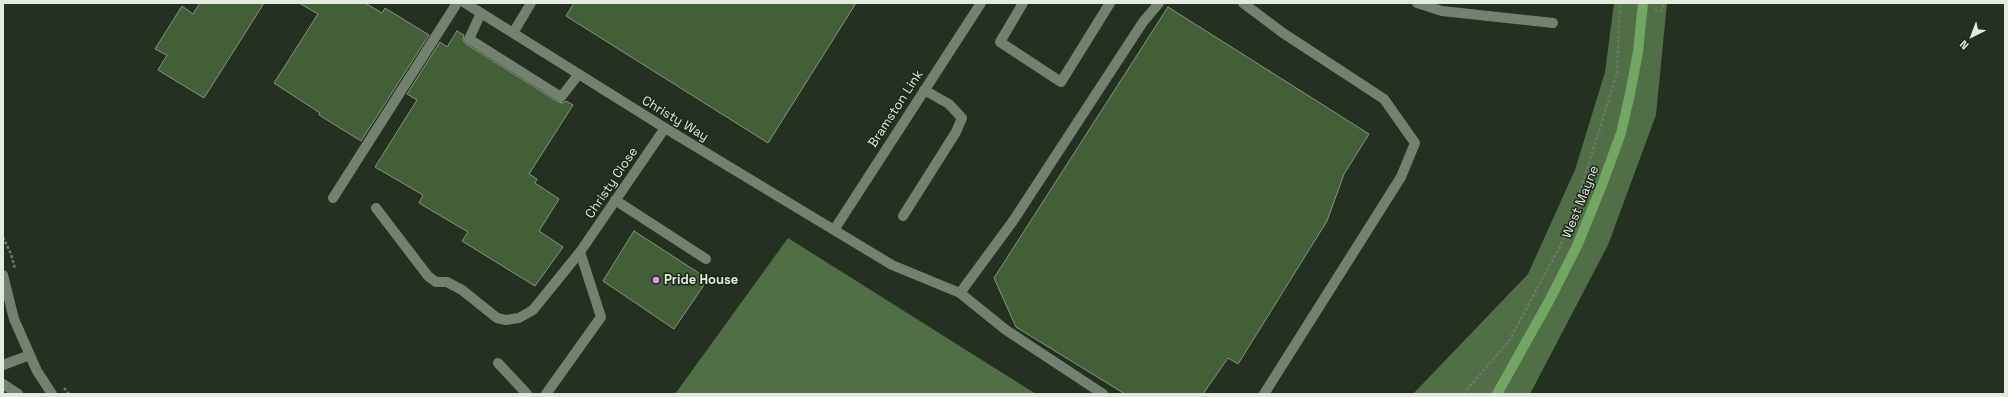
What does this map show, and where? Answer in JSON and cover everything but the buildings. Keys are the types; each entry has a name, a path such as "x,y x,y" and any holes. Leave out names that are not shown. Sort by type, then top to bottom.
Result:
{"main road":[{"name":"West Mayne","path":"1497,394 1553,295 1577,246 1602,185 1621,133 1630,94 1638,52 1643,3"}],"street":[{"path":"333,198 456,3"},
{"name":"Christy Way","path":"465,3 664,128 892,265 960,293 1006,330 1103,394"},
{"path":"513,33 531,3"},
{"name":"Bramston Link","path":"834,230 981,3"},
{"path":"1023,3 1000,42 1061,82 1110,3"},
{"path":"960,293 1013,221 1143,22 1159,3"},
{"path":"1244,3 1282,32 1384,98 1415,143 1400,177 1264,394"},
{"path":"1417,3 1442,11 1553,23"},
{"path":"481,13 468,40 560,97 579,74"},
{"path":"903,216 956,132 962,118 949,104 924,90"},
{"name":"Christy Close","path":"376,208 428,276 436,282 447,282 462,290 497,318 506,320 519,318 533,310 580,252 664,128"},
{"path":"615,200 706,259"},
{"path":"546,394 601,317 580,252"},
{"path":"3,275 14,319 37,371 52,394"},
{"path":"3,365 30,355"},
{"path":"498,363 528,394"},
{"path":"3,384 18,394"}],"path":[{"path":"1463,394 1509,341 1566,233 1617,73 1620,3"},
{"path":"3,237 11,254 16,274"},
{"path":"59,382 69,394"}],"green space":[{"path":"1614,3 1667,3 1656,115 1608,245 1530,394 1413,394 1528,274 1575,170 1605,72"},
{"path":"788,238 1036,394 675,394"}],"place":[{"name":"Pride House","path":"656,280"}]}
